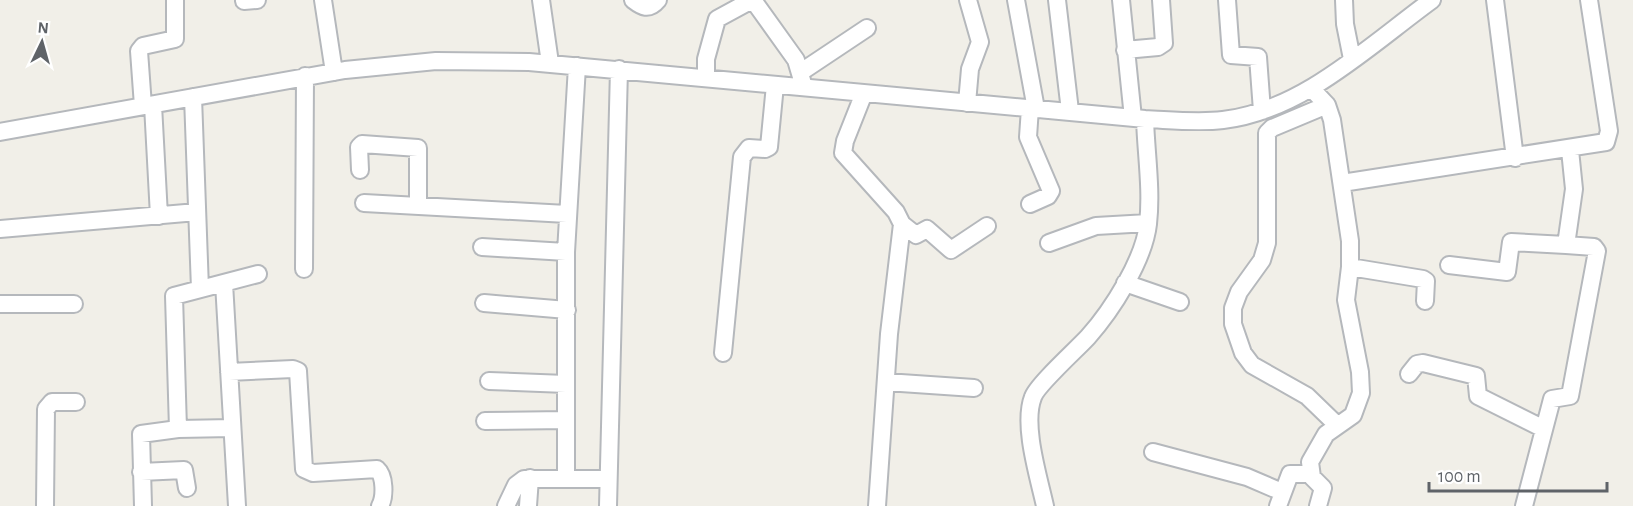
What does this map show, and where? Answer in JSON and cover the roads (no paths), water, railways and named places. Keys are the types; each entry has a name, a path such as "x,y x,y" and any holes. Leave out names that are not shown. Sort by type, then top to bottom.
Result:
{"street":[{"path":"159,216 151,111 139,51 143,46 175,39 175,0"},
{"path":"323,0 334,72"},
{"path":"541,0 550,63"},
{"path":"633,0 645,8 650,7 657,0"},
{"path":"706,78 706,59 717,19 753,0 796,60 802,80"},
{"path":"967,102 970,69 980,42 968,0"},
{"path":"1016,0 1031,115 1030,143 1051,191 1048,196 1030,204"},
{"path":"1056,0 1070,111"},
{"path":"1045,506 1031,432 1033,396 1092,333 1125,283 1146,237 1148,224 1142,123 1125,50 1121,0"},
{"path":"1125,50 1158,47 1164,43 1161,0"},
{"path":"1227,0 1230,53 1233,56 1258,57 1262,111"},
{"path":"1344,0 1345,24 1352,58"},
{"path":"1337,425 1307,396 1247,360 1238,340 1233,315 1234,302 1262,260 1266,243 1267,133 1319,96 1352,58 1415,6 1432,0"},
{"path":"1495,0 1515,158"},
{"path":"1342,183 1600,145 1608,137 1589,0"},
{"path":"0,132 193,105 305,82 334,72 436,61 550,63 576,75 619,79 706,78 774,92 802,80 867,28"},
{"path":"567,479 567,214 576,75"},
{"path":"608,506 619,79"},
{"path":"802,80 861,100 967,102 1031,115 1070,111 1142,123 1224,120 1262,111 1301,96 1319,96"},
{"path":"304,269 305,82"},
{"path":"723,353 742,157 749,148 769,147 774,92"},
{"path":"1318,506 1323,488 1311,474 1310,462 1326,434 1353,415 1361,393 1360,372 1346,300 1350,267 1342,183 1319,96"},
{"path":"861,100 845,141 843,153 896,212 902,224 916,235 927,230 951,250 987,226"},
{"path":"193,105 200,289"},
{"path":"360,170 362,144 418,148 418,206"},
{"path":"1566,245 1574,189 1570,150"},
{"path":"364,203 567,214"},
{"path":"0,229 197,212"},
{"path":"877,506 886,382 902,224"},
{"path":"1049,243 1096,226 1148,224"},
{"path":"1449,265 1507,272 1511,242 1594,247 1597,251 1570,396 1552,399 1524,506"},
{"path":"482,247 567,252"},
{"path":"1350,267 1423,279 1426,284 1425,301"},
{"path":"178,429 173,298 176,294 258,274"},
{"path":"224,283 237,506"},
{"path":"1125,283 1180,302"},
{"path":"484,303 567,310"},
{"path":"0,304 74,304"},
{"path":"1409,374 1417,364 1423,363 1476,376 1478,396 1544,429"},
{"path":"229,372 293,369 298,371 304,469 313,473 377,469 382,475 383,486 380,506"},
{"path":"489,381 566,384"},
{"path":"886,382 974,388"},
{"path":"45,506 46,409 52,402 76,402"},
{"path":"485,421 566,420"},
{"path":"143,506 141,434 178,429 232,428"},
{"path":"1153,452 1237,474 1280,499 1293,472 1311,474"},
{"path":"141,472 184,470 187,488"},
{"path":"506,506 520,480 530,478 608,479"},
{"path":"528,506 530,478"}]}
